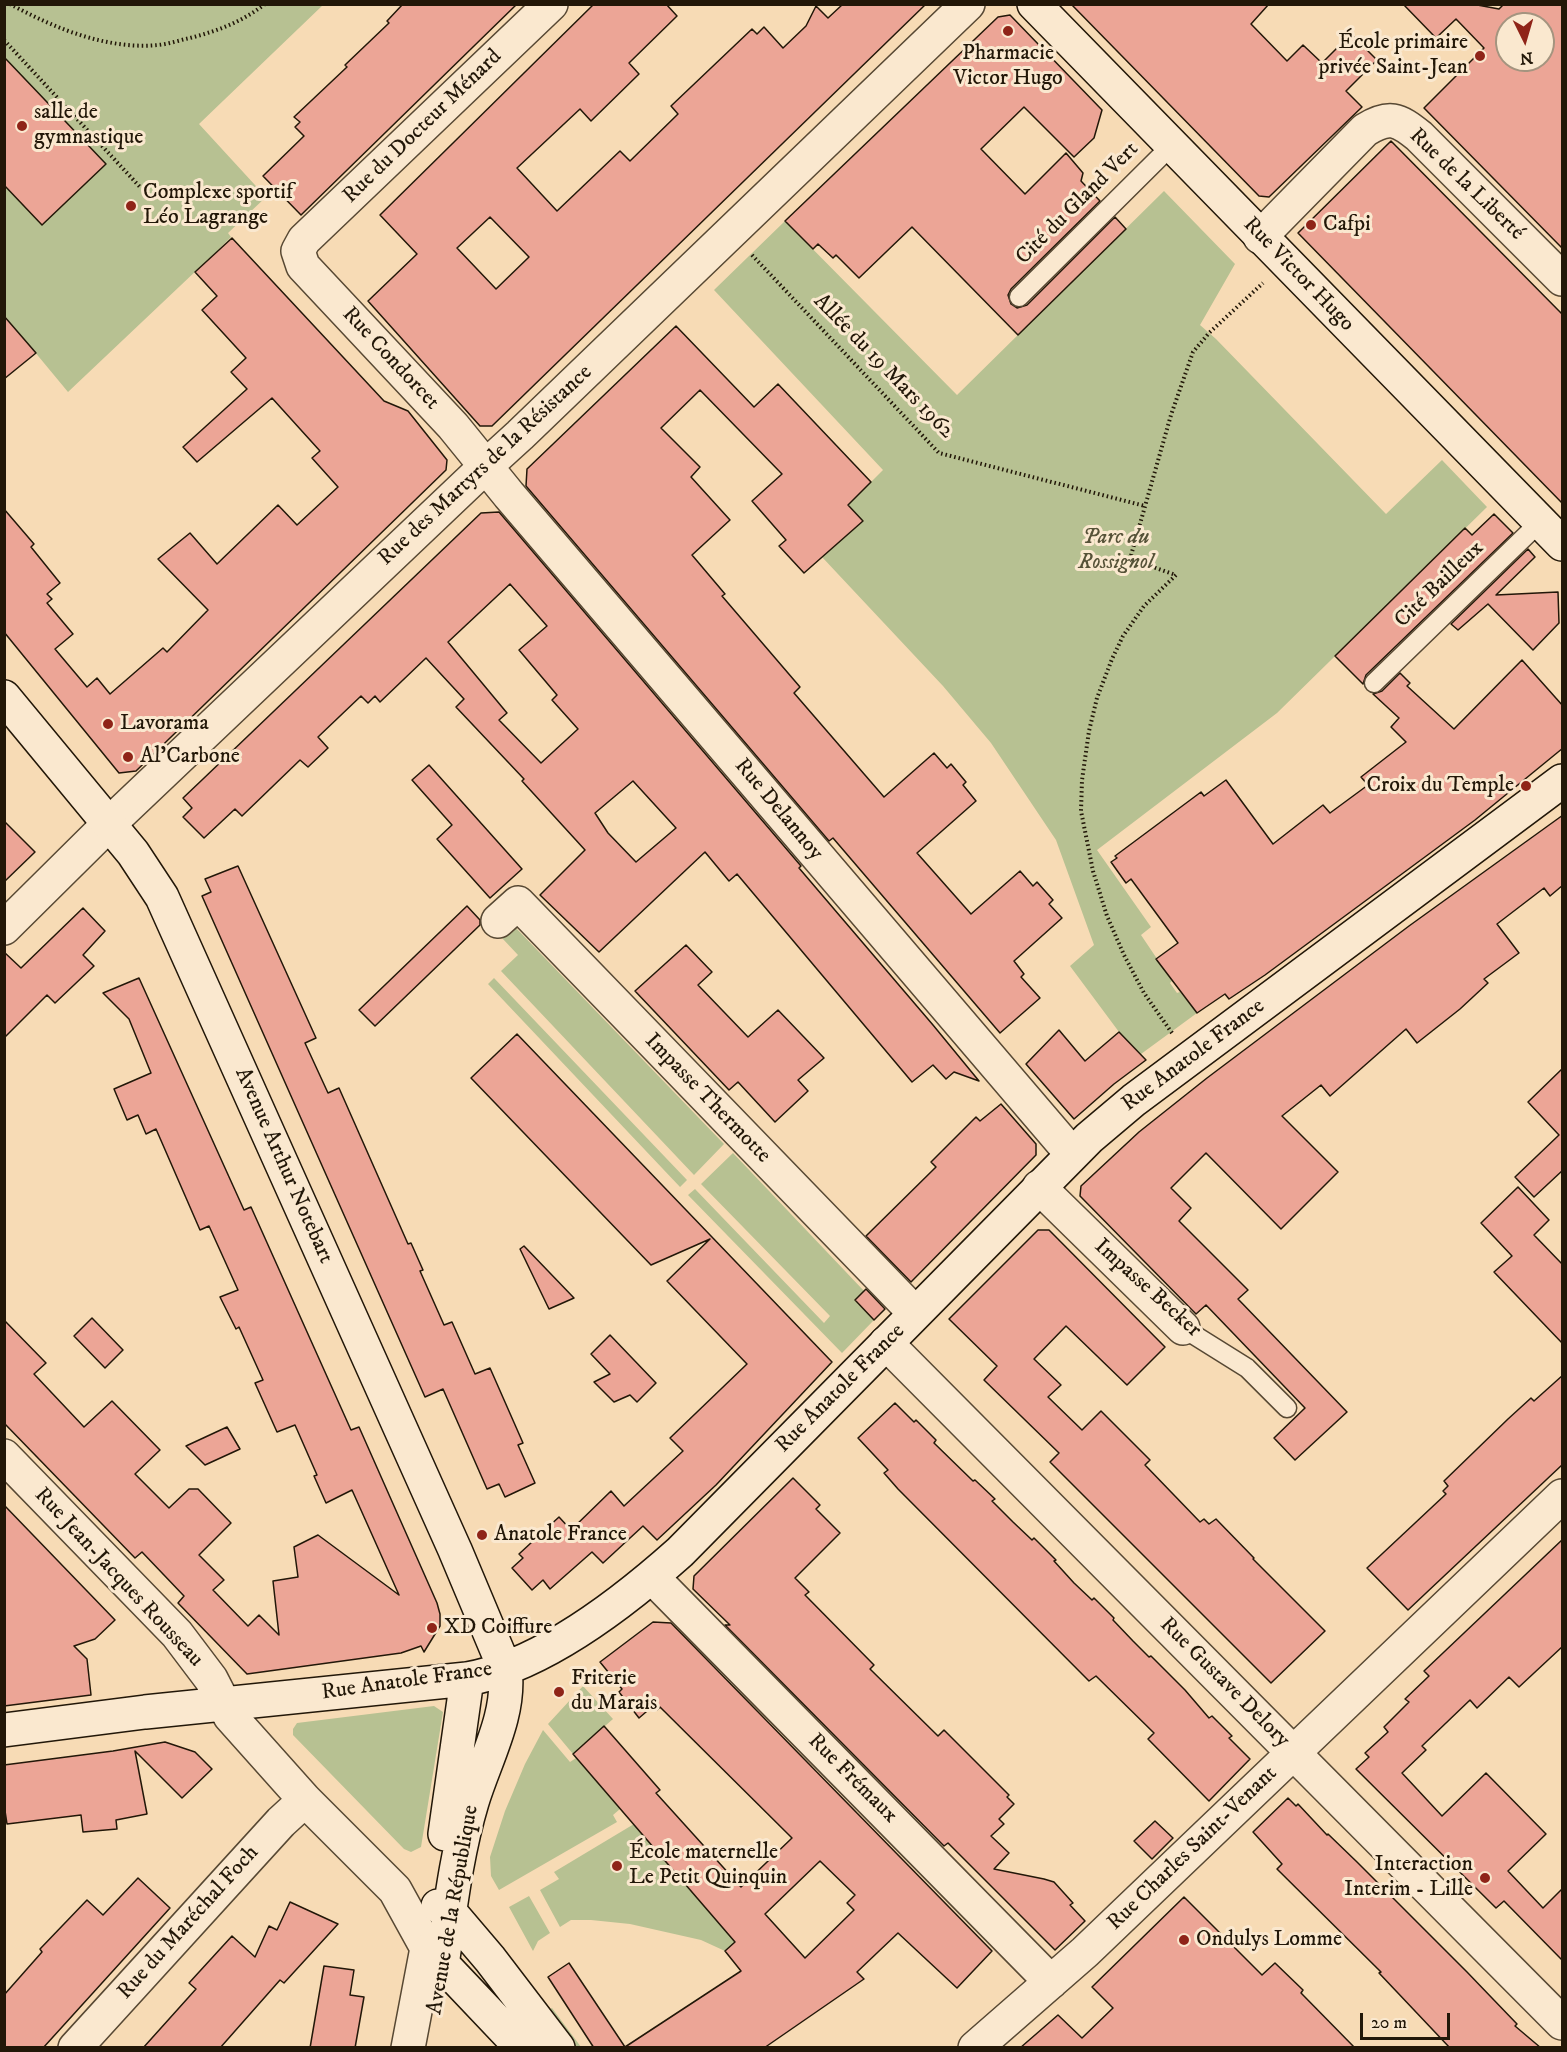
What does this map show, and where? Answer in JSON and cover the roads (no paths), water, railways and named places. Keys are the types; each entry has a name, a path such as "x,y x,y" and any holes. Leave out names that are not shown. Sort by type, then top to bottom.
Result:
{"street":[{"name":"Rue du Docteur Ménard","path":"298,251 304,240 551,4"},
{"name":"Rue des Martyrs de la Résistance","path":"4,928 109,824 520,435 968,4"},
{"name":"Rue Victor Hugo","path":"1034,4 1551,533"},
{"name":"Rue de la Liberté","path":"1260,237 1365,130 1380,121 1392,120 1406,126 1419,136 1563,279"},
{"name":"Rue Condorcet","path":"298,251 303,267 453,426 486,466"},
{"name":"Rue Delannoy","path":"486,466 1072,1154"},
{"name":"Avenue Arthur Notebart","path":"4,697 144,868 171,917 455,1550 505,1669"},
{"name":"Rue Anatole France","path":"4,1730 467,1679 505,1669 545,1649 600,1616 652,1577 680,1552 1072,1154 1134,1100 1563,781"},
{"name":"Impasse Thermotte","path":"498,921 518,903 915,1313"},
{"name":"Impasse Becker","path":"1039,1187 1183,1328"},
{"name":"Rue Gustave Delory","path":"886,1343 1563,2023"},
{"name":"Rue Jean-Jacques Rousseau","path":"4,1456 177,1634 211,1679 230,1716 304,1800 395,1890"},
{"name":"Rue Charles Saint-Venant","path":"975,2048 1138,1902 1563,1496"},
{"name":"Rue Frémaux","path":"652,1577 1051,1982"},
{"name":"Avenue de la République","path":"442,1908 503,1707 507,1681 505,1669"},
{"name":"Avenue de la République","path":"431,2048 435,1957 467,1679"},
{"name":"Rue du Maréchal Foch","path":"75,2048 304,1800"},
{"path":"395,1890 416,1896 442,1908 508,1981 558,2048"},
{"path":"395,1890 435,1957 522,2048"},
{"name":"Avenue de la République","path":"408,2048 435,1957"}],"lane":[{"name":"Cité du Gland Vert","path":"1019,297 1172,145"},
{"name":"Cité Bailleux","path":"1374,683 1551,533"},
{"name":"Impasse Becker","path":"1183,1328 1247,1368 1287,1408"}],"place":[{"name":"Pharmacie Victor Hugo","path":"1008,31"},
{"name":"École primaire privée Saint-Jean","path":"1480,56"},
{"name":"salle de gymnastique","path":"22,126"},
{"name":"Complexe sportif Léo Lagrange","path":"131,206"},
{"name":"Cafpi","path":"1311,225"},
{"name":"Lavorama","path":"108,724"},
{"name":"Al'Carbone","path":"128,757"},
{"name":"Croix du Temple","path":"1526,786"},
{"name":"Anatole France","path":"482,1535"},
{"name":"XD Coiffure","path":"432,1628"},
{"name":"Friterie du Marais","path":"559,1692"},
{"name":"École maternelle Le Petit Quinquin","path":"617,1866"},
{"name":"Interaction Interim - Lille","path":"1485,1878"},
{"name":"Ondulys Lomme","path":"1184,1940"}],"park label":[{"name":"Parc du Rossignol","path":"1116,550"}]}
